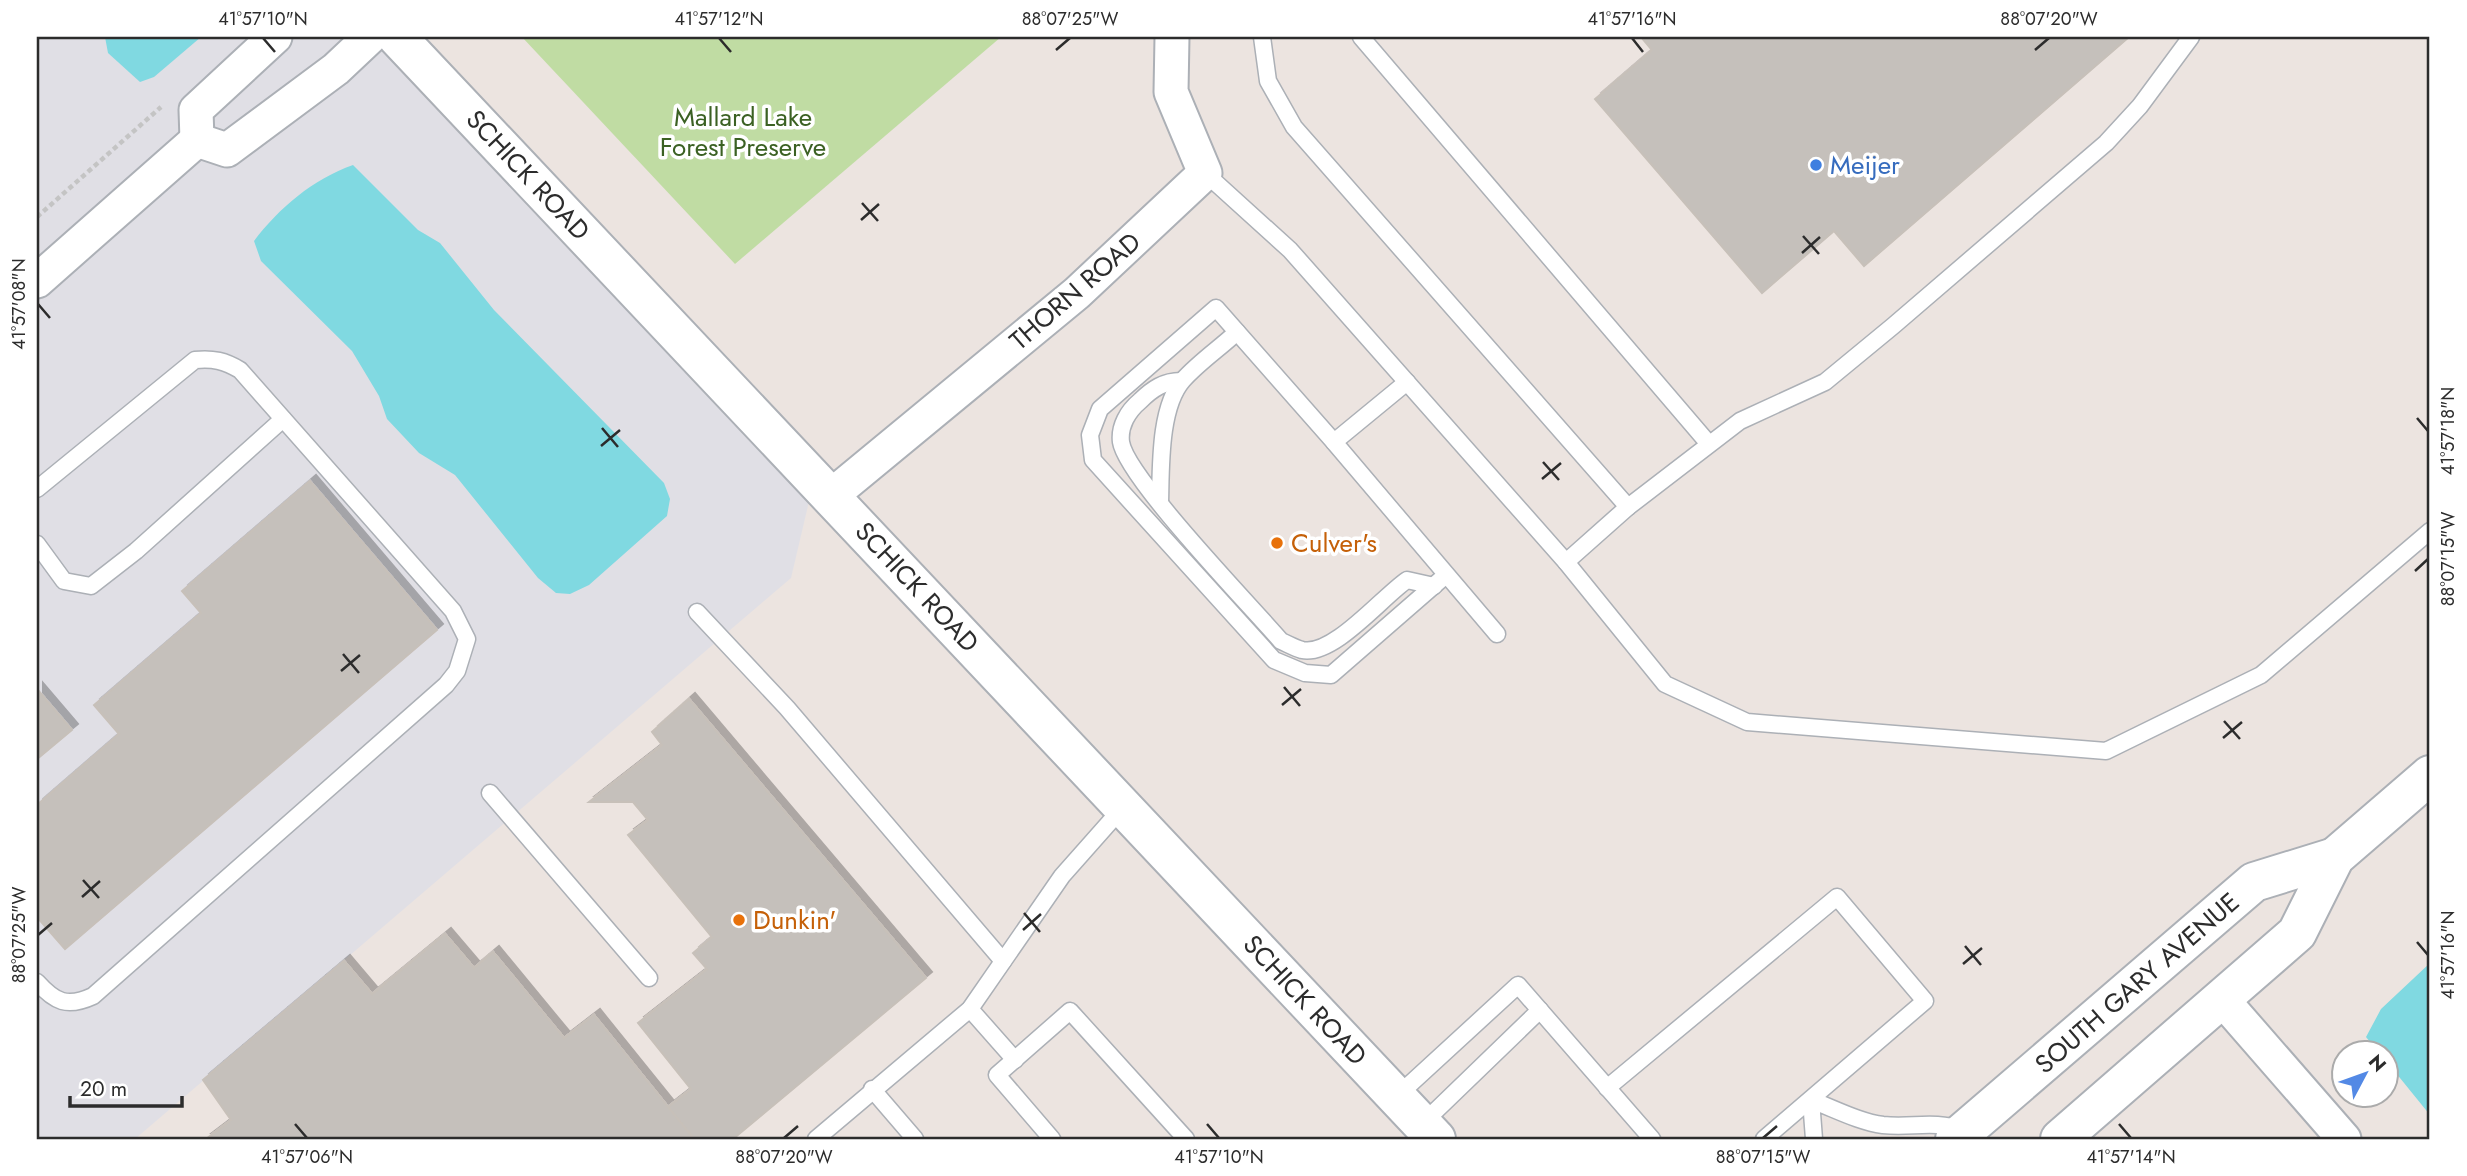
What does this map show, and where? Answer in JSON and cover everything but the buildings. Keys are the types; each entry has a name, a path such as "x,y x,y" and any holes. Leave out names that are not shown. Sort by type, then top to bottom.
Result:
{"street":[{"path":"197,139 196,110 275,37"},
{"path":"197,139 228,150 336,69 370,37"},
{"name":"SCHICK ROAD","path":"397,37 1429,1132"},
{"path":"1172,37 1171,92 1205,173"},
{"path":"37,281 197,139"},
{"name":"THORN ROAD","path":"831,496 1077,293 1205,173"},
{"name":"SOUTH GARY AVENUE","path":"2060,1139 2297,933 2335,857 2430,775"},
{"name":"SOUTH GARY AVENUE","path":"1960,1135 2253,882 2335,857"},
{"path":"2221,998 2344,1139"}],"lane":[{"path":"1262,37 1268,81 1294,127 1628,508"},
{"path":"1361,37 1709,444"},
{"path":"1566,562 1628,508 1740,421 1825,382 1893,326 2106,143 2140,106 2191,37"},
{"path":"1205,173 1290,250 1566,562 1665,684 1747,722 2106,751 2261,676 2430,531"},
{"path":"1440,580 1331,674 1305,673 1274,660 1093,460 1090,435 1100,409 1216,308 1334,442 1440,580 1497,634"},
{"path":"1160,503 1165,429 1181,381 1237,332"},
{"path":"37,489 195,360 227,362 240,370 461,622 467,639 457,671 446,685 93,996 76,1004 61,1001 47,993 37,982"},
{"path":"1181,381 1167,381 1144,396 1131,409 1120,430 1121,445 1129,463 1160,503 1281,641 1304,651 1322,647 1355,626 1407,580 1440,580"},
{"path":"1334,442 1407,382"},
{"path":"37,544 64,581 90,586 136,551 284,419"},
{"path":"697,612 787,708 1003,961"},
{"path":"490,793 649,978"},
{"path":"816,1139 970,1009 1062,876 1124,806"},
{"path":"1607,1088 1837,897 1925,1001 1764,1139"},
{"path":"1396,1097 1518,985 1652,1139"},
{"path":"970,1009 1015,1060"},
{"path":"1429,1132 1540,1010"},
{"path":"1052,1139 997,1075 1070,1011 1186,1139"},
{"path":"872,1089 915,1139"},
{"path":"1811,1100 1880,1125 1923,1125 1940,1122 1960,1135"},
{"path":"1811,1100 1814,1139"}],"path":[{"path":"37,217 163,106"}],"shaded area":[{"path":"37,37 371,37 810,497 791,578 135,1139 37,1139"}],"green space":[{"name":"Mallard Lake Forest Preserve","path":"522,37 1001,37 735,264"}],"water":[{"path":"105,37 201,37 154,77 140,82 108,53"},
{"path":"353,165 418,230 440,243 494,310 664,483 670,499 667,516 589,585 570,594 556,593 538,578 455,475 419,453 387,419 379,396 352,351 261,261 254,241 274,217 311,186"},
{"path":"2430,963 2430,1115 2400,1078 2400,1040 2368,1040 2366,1037 2381,1009"}],"place":[{"name":"Meijer","path":"1816,165"},
{"name":"Culver's","path":"1277,543"},
{"name":"Dunkin'","path":"739,920"}]}
